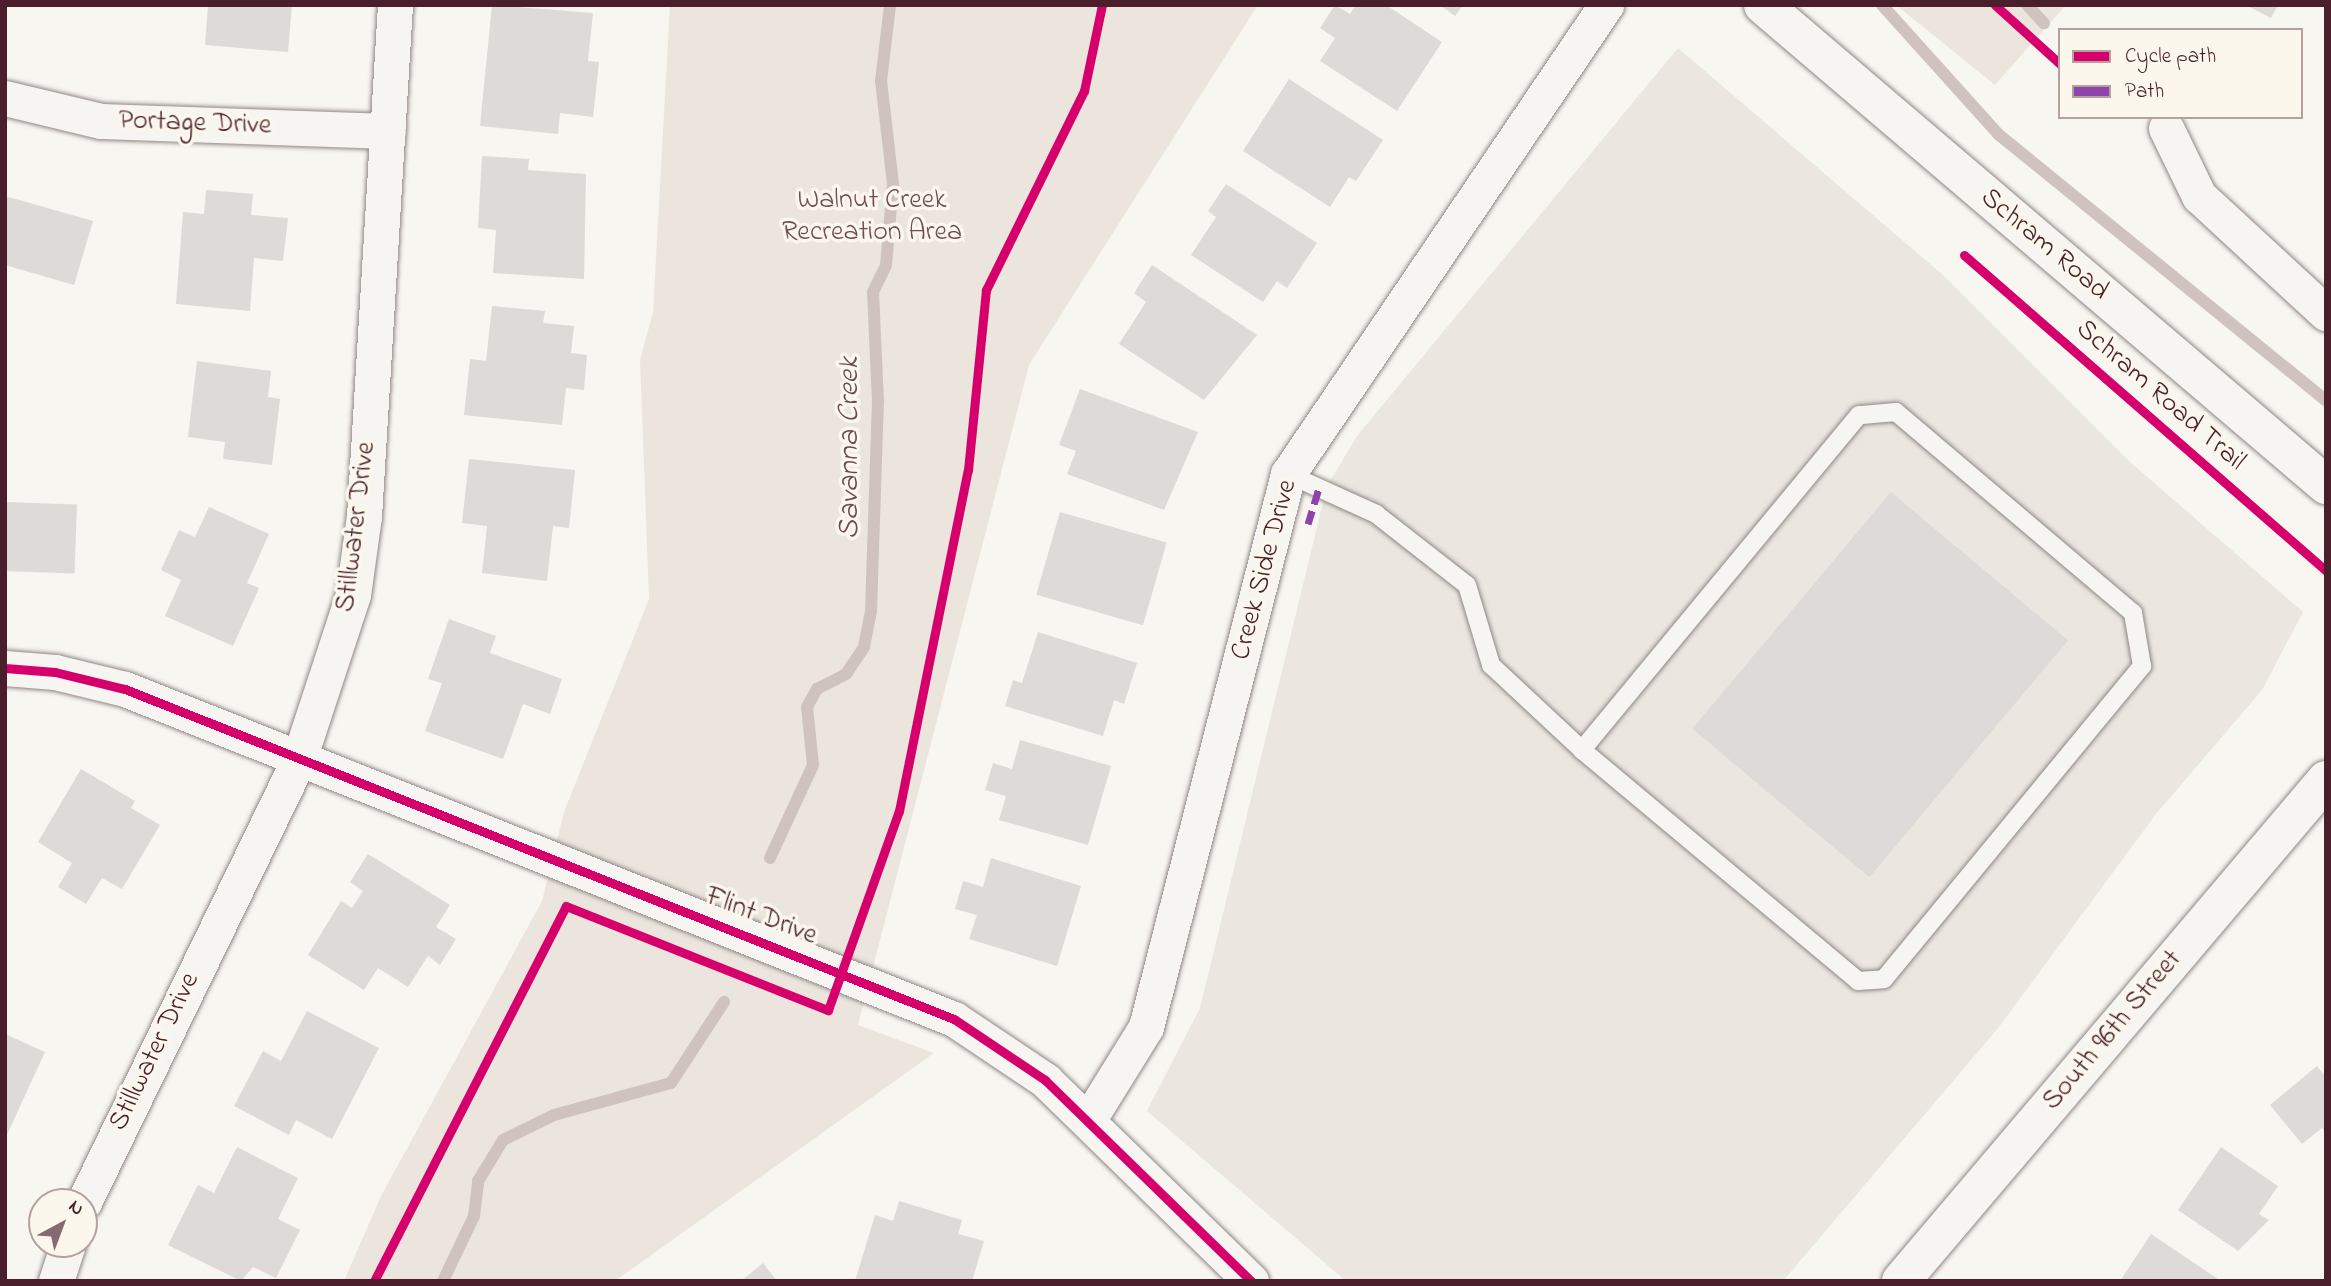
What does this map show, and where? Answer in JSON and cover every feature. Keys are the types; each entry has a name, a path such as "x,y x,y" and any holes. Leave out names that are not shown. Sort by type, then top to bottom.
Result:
{"main road":[{"name":"Schram Road","path":"1763,5 2326,485"},
{"name":"South 96th Street","path":"1901,1281 2326,780"}],"street":[{"name":"Stillwater Drive","path":"91,1188 298,762 343,631 364,516 395,5"},
{"name":"Creek Side Drive","path":"1089,1119 1146,1027 1288,474 1606,5"},
{"name":"Portage Drive","path":"5,98 101,121 388,131"},
{"path":"2166,128 2199,196 2326,313"},
{"name":"Flint Drive","path":"5,668 55,671 125,690 298,762 954,1019 1045,1080 1089,1119 1251,1281"},
{"name":"Flint Drive","path":"1141,1172 1222,1281"},
{"path":"56,1281 63,1258"}],"lane":[{"path":"1288,474 1376,514 1467,585 1491,666 1582,750 1858,981 1884,979 2142,666 2133,613 1896,412 1859,415 1582,750"}],"shaded area":[{"path":"1678,48 1943,275 2130,462 2303,612 2262,690 2156,814 1999,1027 1783,1281 1346,1281 1147,1111 1200,1008 1327,486 1357,436"}],"green space":[{"name":"Walnut Creek Recreation Area","path":"670,5 1258,5 1029,365 858,1025 934,1053 615,1281 344,1281 381,1196 542,901 564,812 649,599 640,360 653,312"},
{"path":"1896,5 2066,5 1995,85"}],"building":[{"path":"208,5 292,5 288,52 205,45"},
{"path":"492,5 593,13 588,61 599,62 593,117 560,113 558,134 480,126"},
{"path":"1335,5 1350,14 1356,5 1386,5 1442,42 1397,111 1320,61 1335,38 1320,28"},
{"path":"1440,5 1463,5 1455,16"},
{"path":"2246,5 2278,5 2271,18"},
{"path":"1289,79 1383,140 1356,181 1349,177 1330,207 1243,151"},
{"path":"482,156 529,159 528,170 586,174 584,279 493,273 496,230 478,228"},
{"path":"1226,184 1317,243 1287,288 1277,281 1263,302 1191,255 1216,217 1208,211"},
{"path":"206,190 253,194 251,215 288,218 283,261 254,258 250,311 176,304 183,212 204,214"},
{"path":"5,196 93,221 74,285 5,265"},
{"path":"1152,265 1257,335 1204,400 1119,344 1146,302 1134,293"},
{"path":"492,306 545,311 543,323 574,326 571,353 587,355 584,390 566,388 562,425 464,415 470,359 486,361"},
{"path":"197,361 271,371 268,397 280,399 272,465 223,459 225,442 188,437"},
{"path":"1080,389 1198,432 1164,510 1067,474 1076,451 1059,445"},
{"path":"469,459 575,470 569,528 553,526 547,581 482,573 487,526 462,523"},
{"path":"1891,492 2068,640 1869,877 1692,729"},
{"path":"5,502 77,505 75,573 5,571"},
{"path":"209,507 269,534 247,583 259,588 233,646 165,616 181,580 161,570 179,530 195,537"},
{"path":"1060,512 1167,543 1143,625 1036,595"},
{"path":"449,619 496,636 490,653 562,679 550,714 523,704 503,759 425,731 442,683 428,679"},
{"path":"1038,632 1137,663 1124,704 1114,700 1103,736 1005,706 1013,680 1022,683"},
{"path":"1020,740 1111,766 1088,845 999,820 1006,796 985,790 993,763 1012,769"},
{"path":"81,769 135,801 131,808 160,825 122,889 102,878 86,904 58,887 72,863 38,842"},
{"path":"368,854 450,905 436,927 456,939 440,965 428,956 408,987 378,968 364,990 308,955 341,901 352,908 363,891 350,882"},
{"path":"991,858 1081,886 1057,966 969,939 977,915 955,909 963,881 983,887"},
{"path":"307,1011 379,1048 332,1139 296,1120 289,1135 234,1106 263,1051 281,1061"},
{"path":"5,1034 45,1052 5,1139"},
{"path":"2317,1066 2326,1077 2326,1133 2322,1128 2302,1144 2270,1105"},
{"path":"237,1147 298,1178 278,1219 300,1230 276,1278 253,1267 241,1281 168,1245 198,1185 214,1193"},
{"path":"2221,1147 2278,1186 2259,1214 2269,1220 2238,1251 2178,1210"},
{"path":"899,1201 962,1220 958,1234 984,1241 972,1281 855,1281 875,1215 893,1221"},
{"path":"2151,1234 2221,1281 2120,1281"},
{"path":"763,1263 777,1281 741,1281"}],"waterway":[{"name":"Savanna Creek","path":"770,858 813,765 807,707 817,689 846,674 864,647 871,611 878,402 873,292 886,265 893,184 881,81 890,5"},
{"path":"1882,5 1998,134 2326,401"},
{"path":"2027,5 2044,23"},
{"name":"Savanna Creek","path":"443,1281 474,1216 478,1181 503,1140 554,1115 671,1083 724,1002"}],"marked path":[{"path":"1308,524 1319,489"}],"cycle path":[{"path":"374,1281 566,906 828,1010 899,811 968,470 986,290 1084,91 1102,5"},
{"path":"1995,5 2058,62"},
{"name":"Schram Road Trail","path":"1964,255 2326,571"},
{"path":"5,668 55,672 125,689 954,1019 1045,1080 1251,1281"}]}
